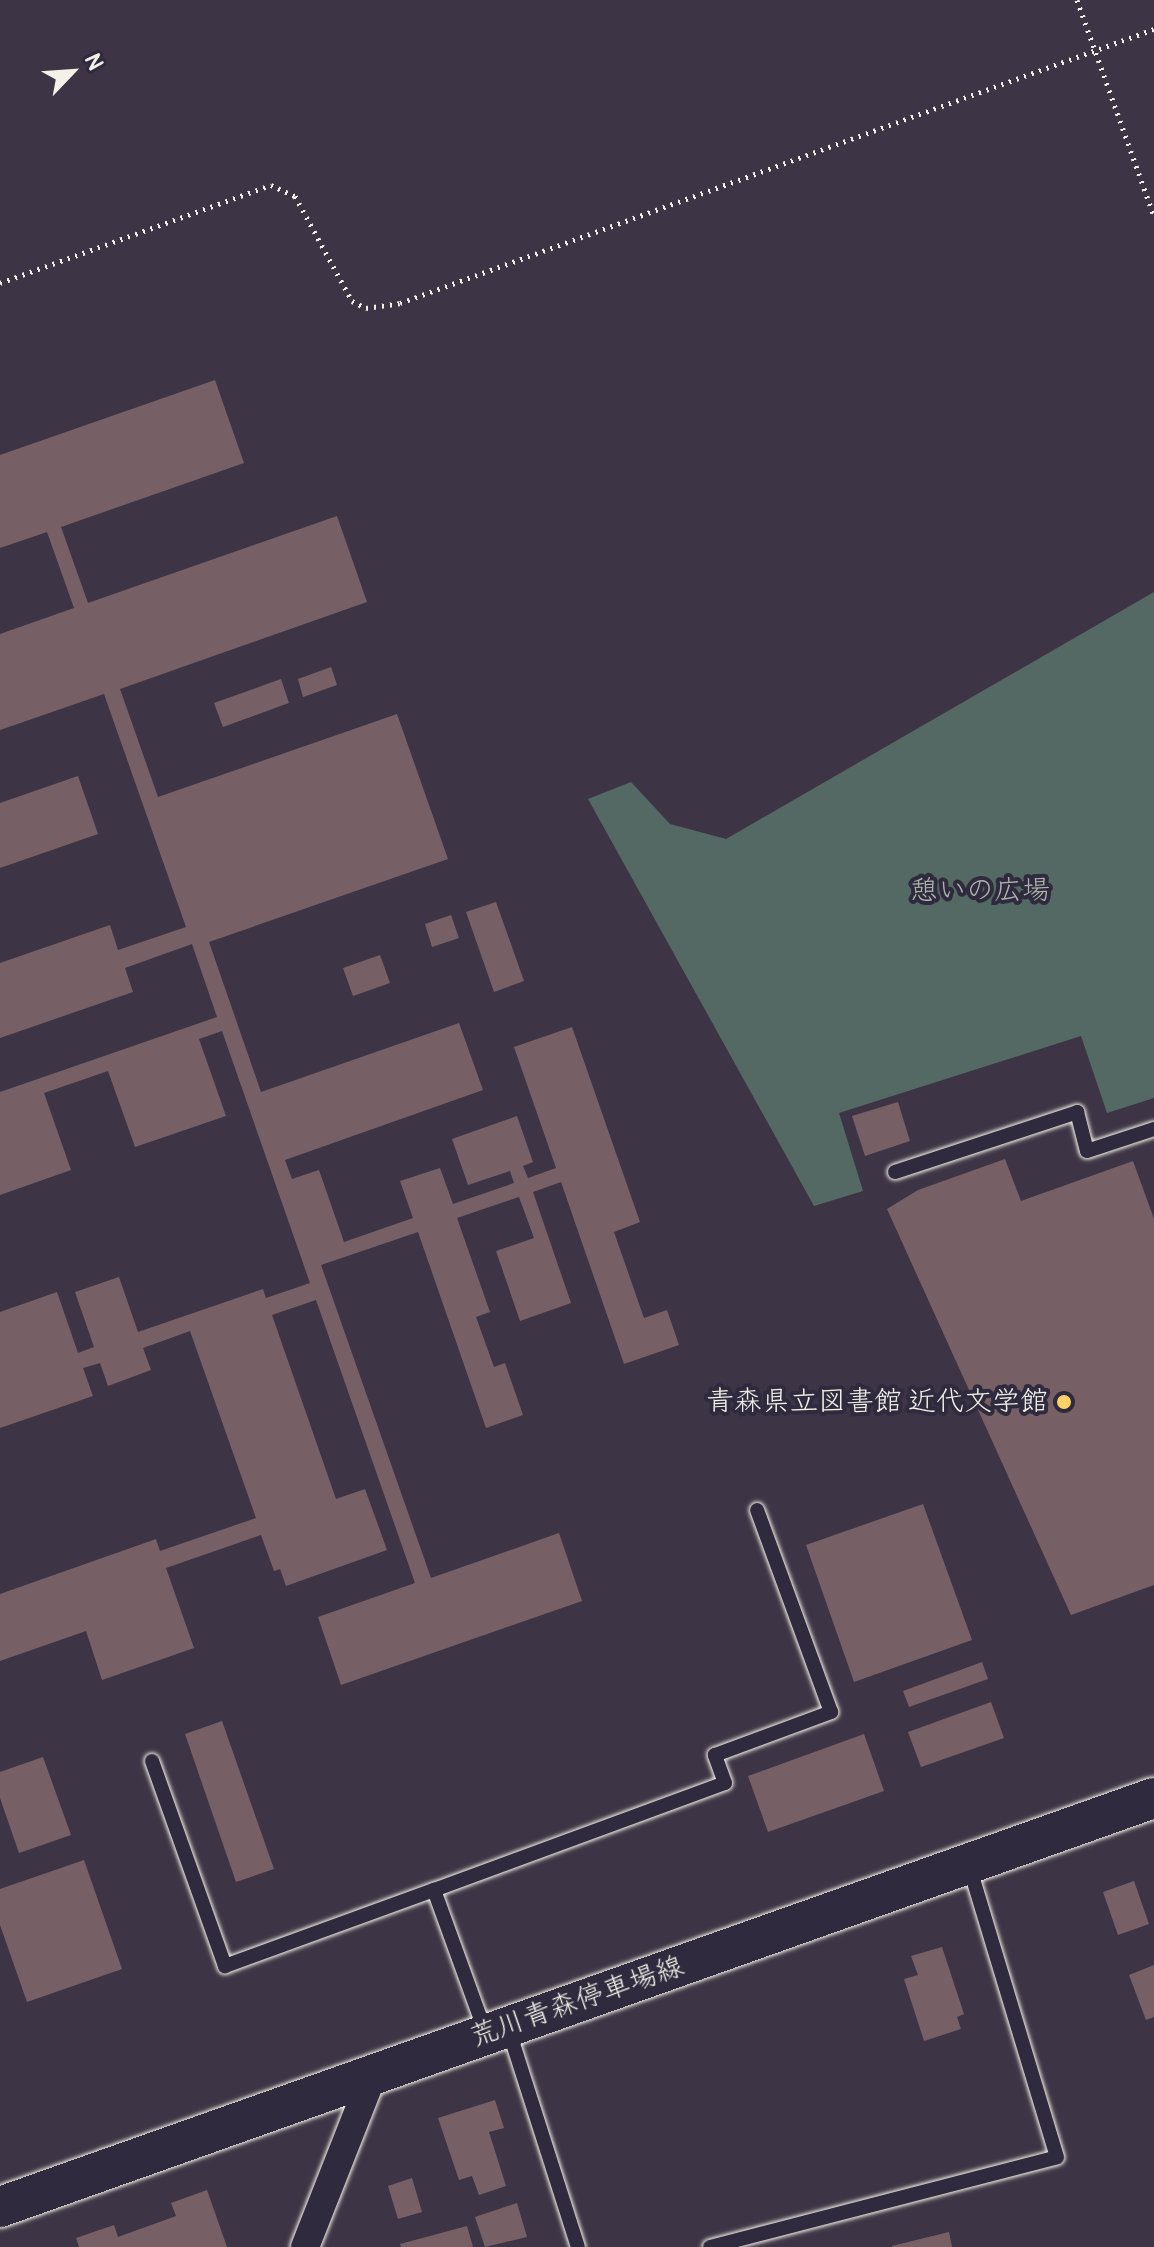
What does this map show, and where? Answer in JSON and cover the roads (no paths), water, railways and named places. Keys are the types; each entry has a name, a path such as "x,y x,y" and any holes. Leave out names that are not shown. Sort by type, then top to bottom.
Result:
{"main road":[{"name":"荒川青森停車場線","path":"0,2207 1154,1798"}],"street":[{"path":"305,2247 373,2074"}],"lane":[{"path":"895,1172 1077,1112 1087,1151 1154,1129"},
{"path":"152,1761 225,1966 725,1783 715,1755 831,1712 757,1510"},
{"path":"710,2247 1057,2157 969,1864"},
{"path":"434,1890 497,2031 578,2247"}],"place":[{"name":"青森県立図書館 近代文学館","path":"1064,1402"}],"park label":[{"name":"憩いの広場","path":"980,891"}]}
